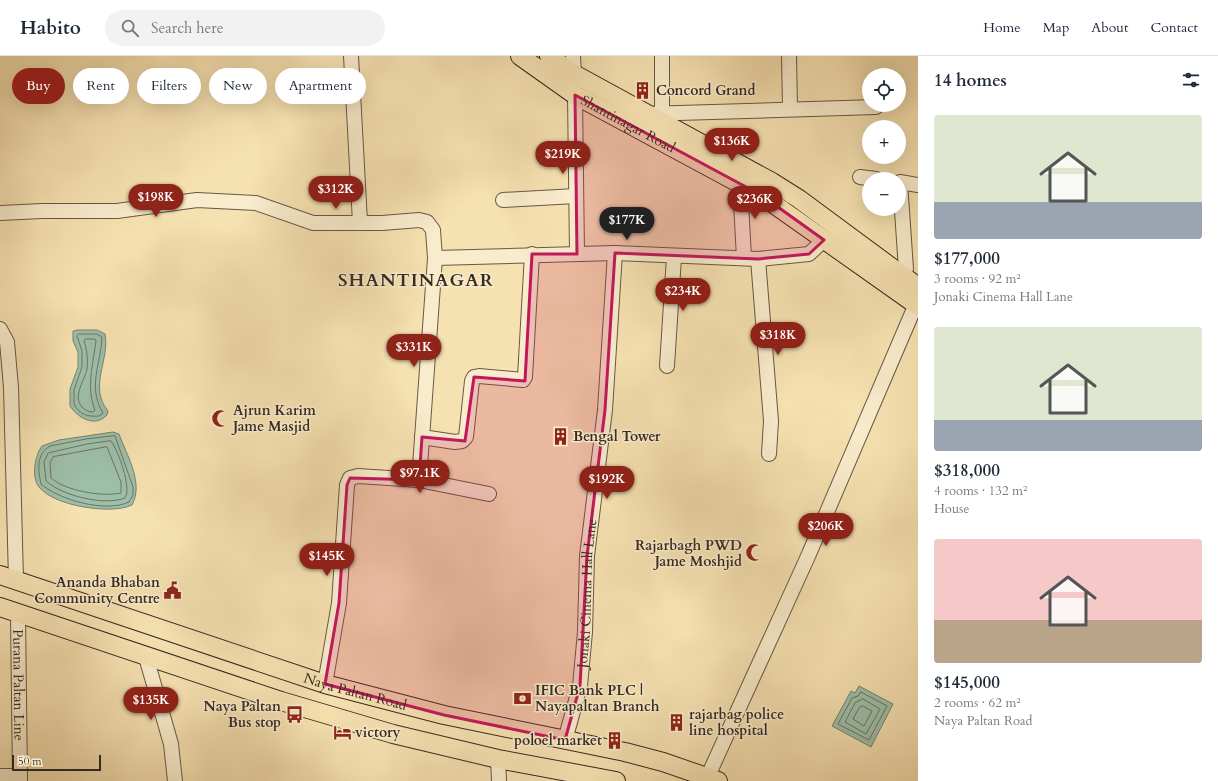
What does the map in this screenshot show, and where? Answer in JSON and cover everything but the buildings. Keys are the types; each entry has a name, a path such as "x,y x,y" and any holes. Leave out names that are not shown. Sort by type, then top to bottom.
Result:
{"main road":[{"name":"Shantinagar Road","path":"520,56 575,95 761,195 917,305"},
{"name":"Shantinagar Road","path":"549,56 574,74 644,114 772,182 799,199 918,287"},
{"name":"Naya Paltan Road","path":"8,578 325,684 444,715 625,752 713,779"},
{"path":"0,608 146,657 394,734 498,759 616,781"}],"street":[{"path":"351,56 360,222"},
{"path":"573,56 574,74"},
{"path":"662,56 662,112"},
{"path":"789,56 790,108"},
{"path":"575,95 577,254"},
{"path":"644,114 662,112 862,107"},
{"path":"906,183 918,185"},
{"path":"740,184 744,258"},
{"path":"503,200 576,196"},
{"path":"0,213 42,211 117,211 196,200 256,203 313,223 382,223 420,220 427,222 433,230 435,258 419,480"},
{"path":"901,275 906,268 902,216"},
{"path":"435,258 532,254 615,253 758,258 809,254 824,240"},
{"name":"Jonaki Cinema Hall Lane","path":"565,740 581,678 585,632 587,556 605,410 615,253"},
{"path":"422,437 455,442 462,441 466,437 472,381 474,377 479,376 523,380 525,377 532,254"},
{"path":"667,366 674,256"},
{"path":"758,258 771,421 769,454"},
{"path":"713,779 917,305"},
{"path":"0,328 7,342 12,387 8,578"},
{"path":"325,684 339,603 347,485 350,478 358,476 419,480 489,494"},
{"name":"Purana Paltan Line","path":"18,613 20,778"},
{"path":"146,657 171,744 175,781"},
{"path":"498,759 499,781"},
{"path":"0,776 20,778"}],"highlighted area":[{"path":"575,95 761,195 824,240 809,254 758,259 615,253 605,410 587,556 580,686 565,740 444,715 325,684 339,603 347,485 350,478 419,480 422,437 465,441 474,377 525,381 532,254 577,254"}],"water":[{"path":"97,330 105,334 106,344 101,373 100,392 102,402 108,411 107,415 97,421 82,418 70,406 70,389 78,367 78,352 73,341 73,331"},
{"path":"113,432 119,434 133,470 136,488 132,505 123,508 111,509 83,507 69,504 46,494 39,487 35,478 35,466 37,455 42,446 59,440"},
{"path":"859,686 893,704 871,747 832,726 851,691 855,693"}],"place":[{"name":"Concord Grand","path":"643,90"},
{"name":"Ajrun Karim Jame Masjid","path":"220,418"},
{"name":"Bengal Tower","path":"560,436"},
{"name":"Rajarbagh PWD Jame Moshjid","path":"755,553"},
{"name":"Ananda Bhaban Community Centre","path":"173,590"},
{"name":"IFIC Bank PLC | Nayapaltan Branch","path":"522,698"},
{"name":"Naya Paltan Bus stop","path":"294,714"},
{"name":"rajarbag police line hospital","path":"676,722"},
{"name":"victory","path":"342,732"},
{"name":"poloel market","path":"615,740"}],"district":[{"name":"SHANTINAGAR","path":"416,280"}]}
